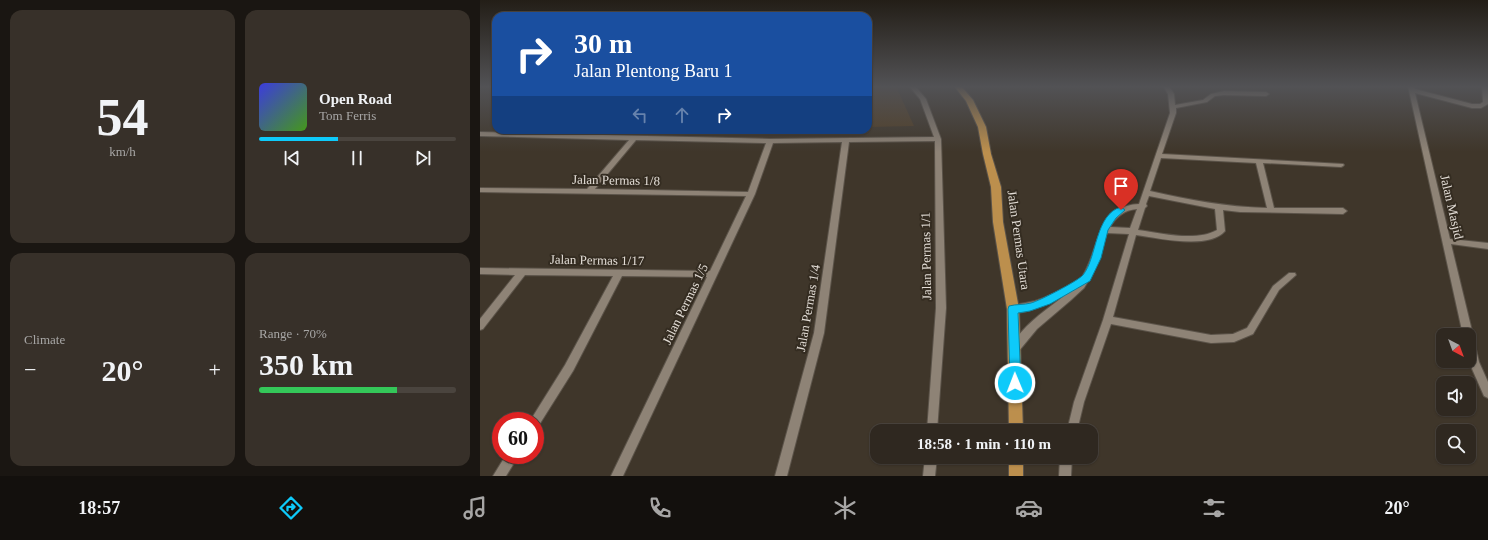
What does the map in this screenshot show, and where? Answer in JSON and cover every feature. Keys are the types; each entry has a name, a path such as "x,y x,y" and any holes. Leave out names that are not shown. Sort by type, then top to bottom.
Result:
{"main road":[{"name":"Jalan Permas Utara","path":"973,108 982,127 987,154 996,187 998,222 1013,309 1016,424"},
{"path":"1016,464 1016,476"}],"street":[{"name":"Jalan Permas 1/1","path":"926,108 938,139 941,308 933,424"},
{"path":"1074,424 1079,402 1108,320 1172,108"},
{"name":"Jalan Masjid","path":"1416,108 1466,328"},
{"path":"480,134 770,141 938,139"},
{"path":"589,192 635,137"},
{"name":"Jalan Permas 1/4","path":"781,476 819,333 846,140"},
{"name":"Jalan Permas 1/5","path":"617,476 751,194 770,141"},
{"path":"1158,156 1341,165"},
{"path":"1259,161 1271,210"},
{"name":"Jalan Permas 1/8","path":"480,190 751,194"},
{"path":"1147,193 1199,204 1240,210 1343,211"},
{"path":"1015,349 1035,325 1066,301 1086,278 1096,258 1104,230 1113,216 1130,206 1143,206"},
{"path":"1104,230 1134,232 1175,238 1208,237 1222,231 1219,207"},
{"path":"1446,241 1488,246"},
{"name":"Jalan Permas 1/17","path":"480,271 714,274"},
{"path":"480,326 522,272"},
{"path":"541,412 569,368 619,273"},
{"path":"1108,320 1211,339 1234,338 1250,331 1276,288 1292,275"},
{"path":"1013,309 1030,307 1046,301 1086,278"},
{"path":"1476,367 1488,394"},
{"path":"499,476 507,464"},
{"path":"929,476 930,464"},
{"path":"1064,476 1065,464"}],"shaded area":[{"path":"872,108 906,108 914,126 872,127"}],"route":[{"path":"1015,383 1013,309 1030,307 1046,301 1061,294 1086,278 1096,258 1104,230 1113,216 1121,210"}]}
